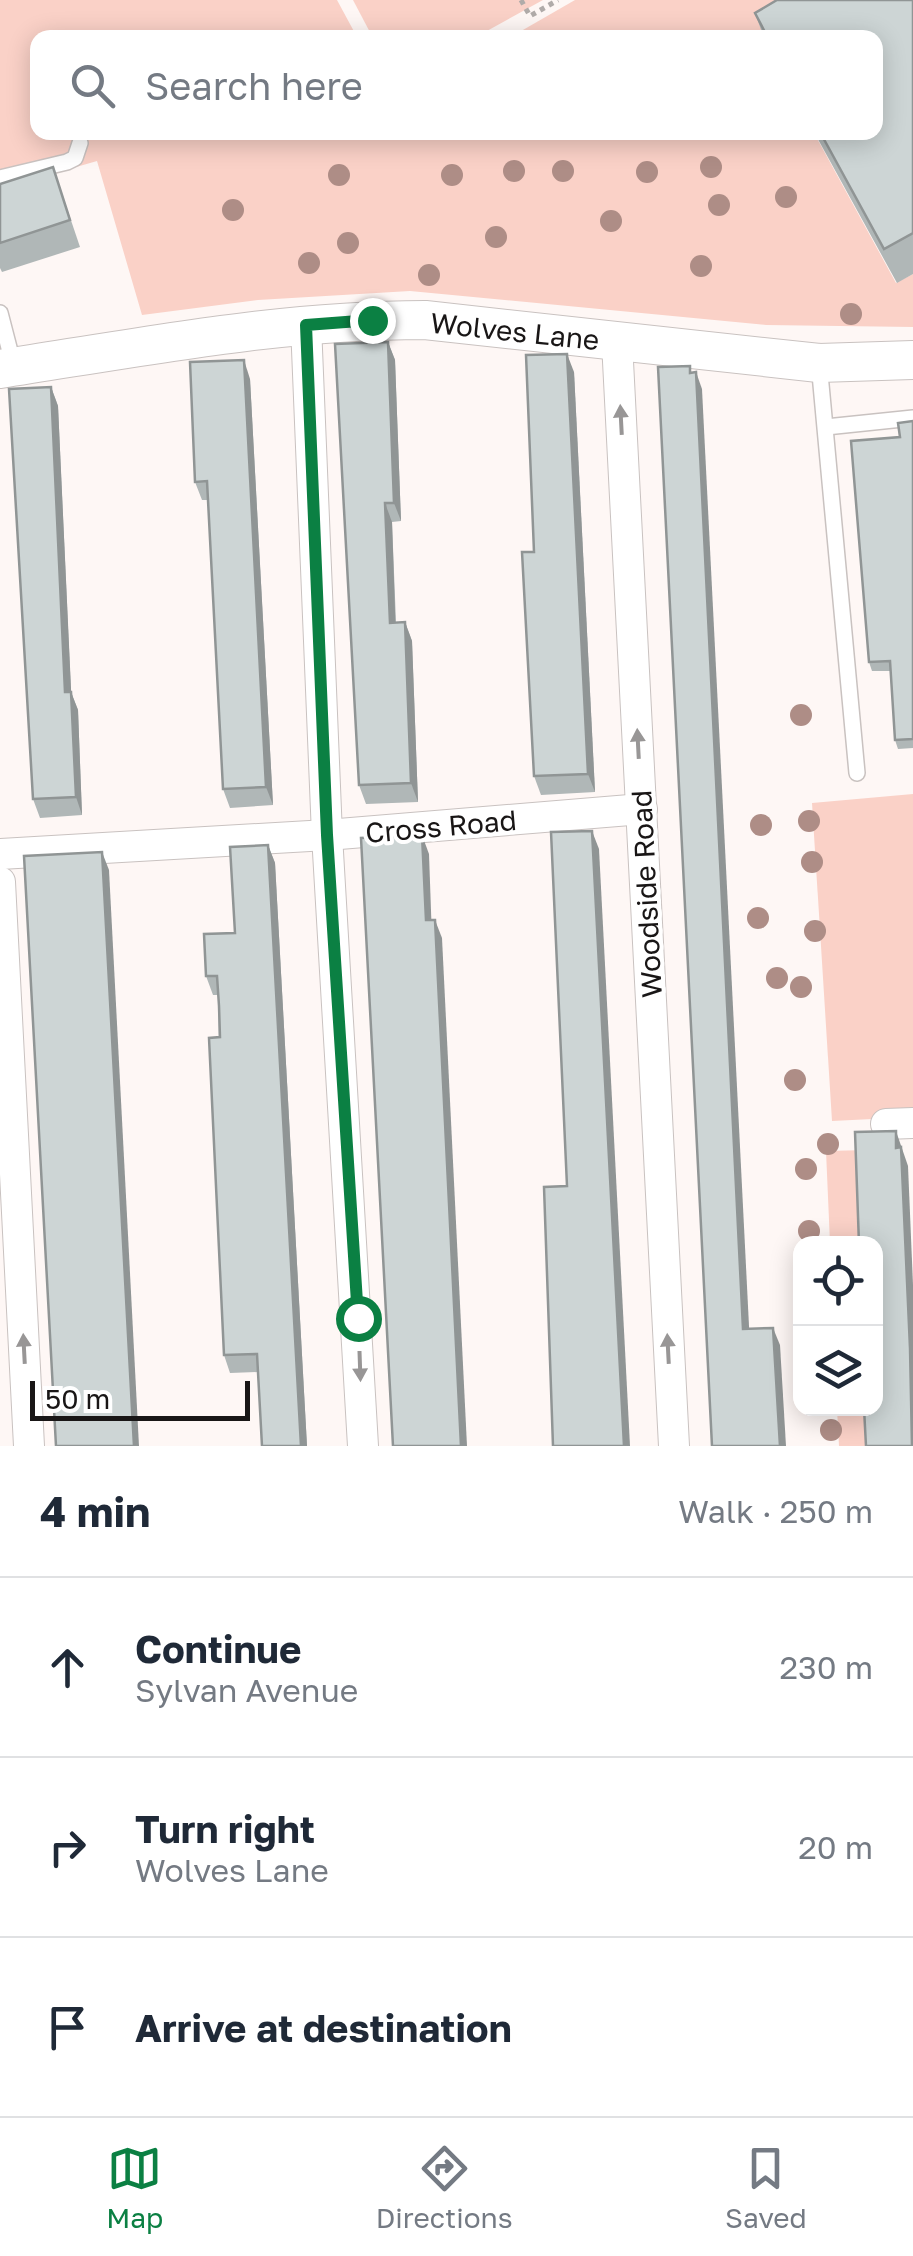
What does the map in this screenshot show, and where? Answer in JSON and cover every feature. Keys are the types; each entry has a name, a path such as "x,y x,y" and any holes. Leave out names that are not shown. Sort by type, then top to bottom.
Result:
{"street":[{"name":"Wolves Lane","path":"7,368 149,344 306,325 425,320 820,363 913,360"},
{"path":"306,325 327,835 363,1446"},
{"name":"Woodside Road","path":"617,342 674,1446"},
{"name":"Cross Road","path":"0,854 327,835 642,809"},
{"path":"0,882 29,1446"}],"lane":[{"path":"0,178 75,158 80,142"},
{"path":"0,314 7,368"},
{"path":"820,363 857,772"},
{"path":"826,426 913,418"}],"path":[{"path":"521,0 530,16 558,0"}],"shaded area":[{"path":"0,0 337,0 353,30 30,30 30,140 818,140 896,283 913,274 913,327 766,325 410,291 258,300 142,315 97,161 0,189"},
{"path":"353,0 543,0 489,30 369,30"},
{"path":"575,0 813,0 789,30 523,30"},
{"path":"913,794 913,1117 832,1121 812,803"},
{"path":"868,1150 870,1236 830,1236 826,1151"},
{"path":"837,1416 877,1416 874,1446 839,1446"}],"building":[{"path":"777,0 913,0 913,233 884,249 824,140 883,140 883,30 764,30 755,13"},
{"path":"53,167 70,220 0,243 0,184"},
{"path":"388,342 394,503 385,503 390,623 405,622 411,783 359,785 335,344"},
{"path":"567,354 588,774 534,776 522,552 534,552 526,355"},
{"path":"244,360 266,787 223,789 207,481 195,482 190,362"},
{"path":"690,366 690,373 696,372 743,1329 773,1328 780,1446 712,1446 658,367"},
{"path":"51,387 65,692 71,692 76,797 33,799 9,389"},
{"path":"913,421 913,739 895,740 890,661 869,662 851,441 900,437 898,423"},
{"path":"592,831 624,1446 553,1446 544,1187 567,1186 551,832"},
{"path":"422,835 426,920 435,920 461,1446 393,1446 361,838"},
{"path":"268,845 301,1446 262,1446 257,1354 224,1355 209,1038 220,1037 219,1006 217,976 206,976 204,934 235,933 230,847"},
{"path":"102,852 134,1446 56,1446 24,856"},
{"path":"896,1131 896,1148 901,1147 912,1446 866,1446 864,1416 883,1416 883,1236 859,1236 855,1132"}],"route":[{"path":"358,1318 327,835 306,325 372,320"}]}
